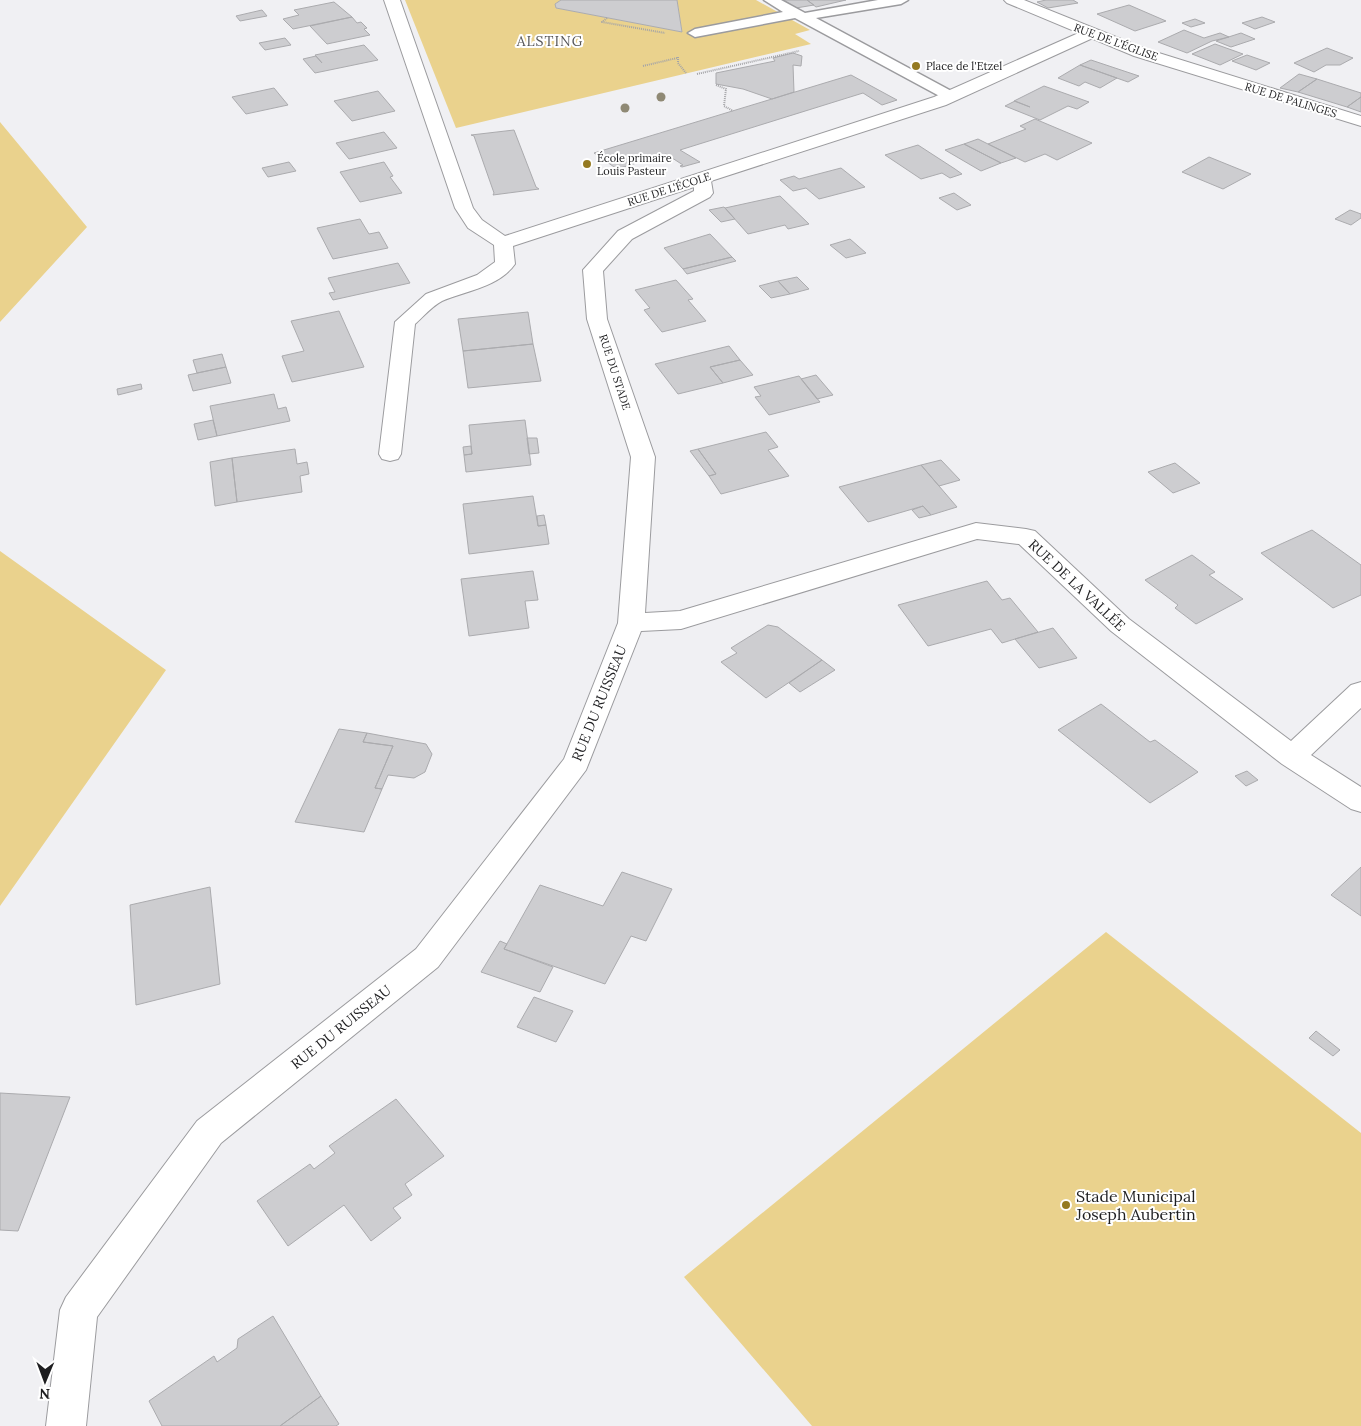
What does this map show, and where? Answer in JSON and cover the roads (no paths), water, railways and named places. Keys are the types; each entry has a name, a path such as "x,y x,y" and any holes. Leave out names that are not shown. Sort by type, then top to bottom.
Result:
{"street":[{"path":"390,454 405,322 433,298 484,279 505,264 503,244 475,224 464,208 392,0"},
{"name":"RUE DE L'ÉGLISE","path":"1012,0 1089,34 1221,79"},
{"name":"RUE DE L'ÉCOLE","path":"503,244 909,112 950,96 1089,34"},
{"name":"RUE DE PALINGES","path":"1221,79 1361,121"},
{"name":"RUE DU STADE","path":"631,623 643,457 597,319 593,270 625,235 704,193 701,179"},
{"name":"RUE DE LA VALLÉE","path":"631,623 681,620 976,531 1026,538 1120,626 1292,757 1361,800"},
{"name":"RUE DU RUISSEAU","path":"66,1426 79,1310 209,1132 427,958 576,763 631,623"},
{"path":"1292,757 1361,692"}],"lane":[{"path":"772,0 950,96"},
{"path":"695,33 828,10 854,9 901,0"}],"place":[{"name":"Place de l'Etzel","path":"916,66"},
{"name":"École primaire Louis Pasteur","path":"587,164"},
{"name":"Stade Municipal Joseph Aubertin","path":"1066,1205"}],"district":[{"name":"ALSTING","path":"550,41"}]}
